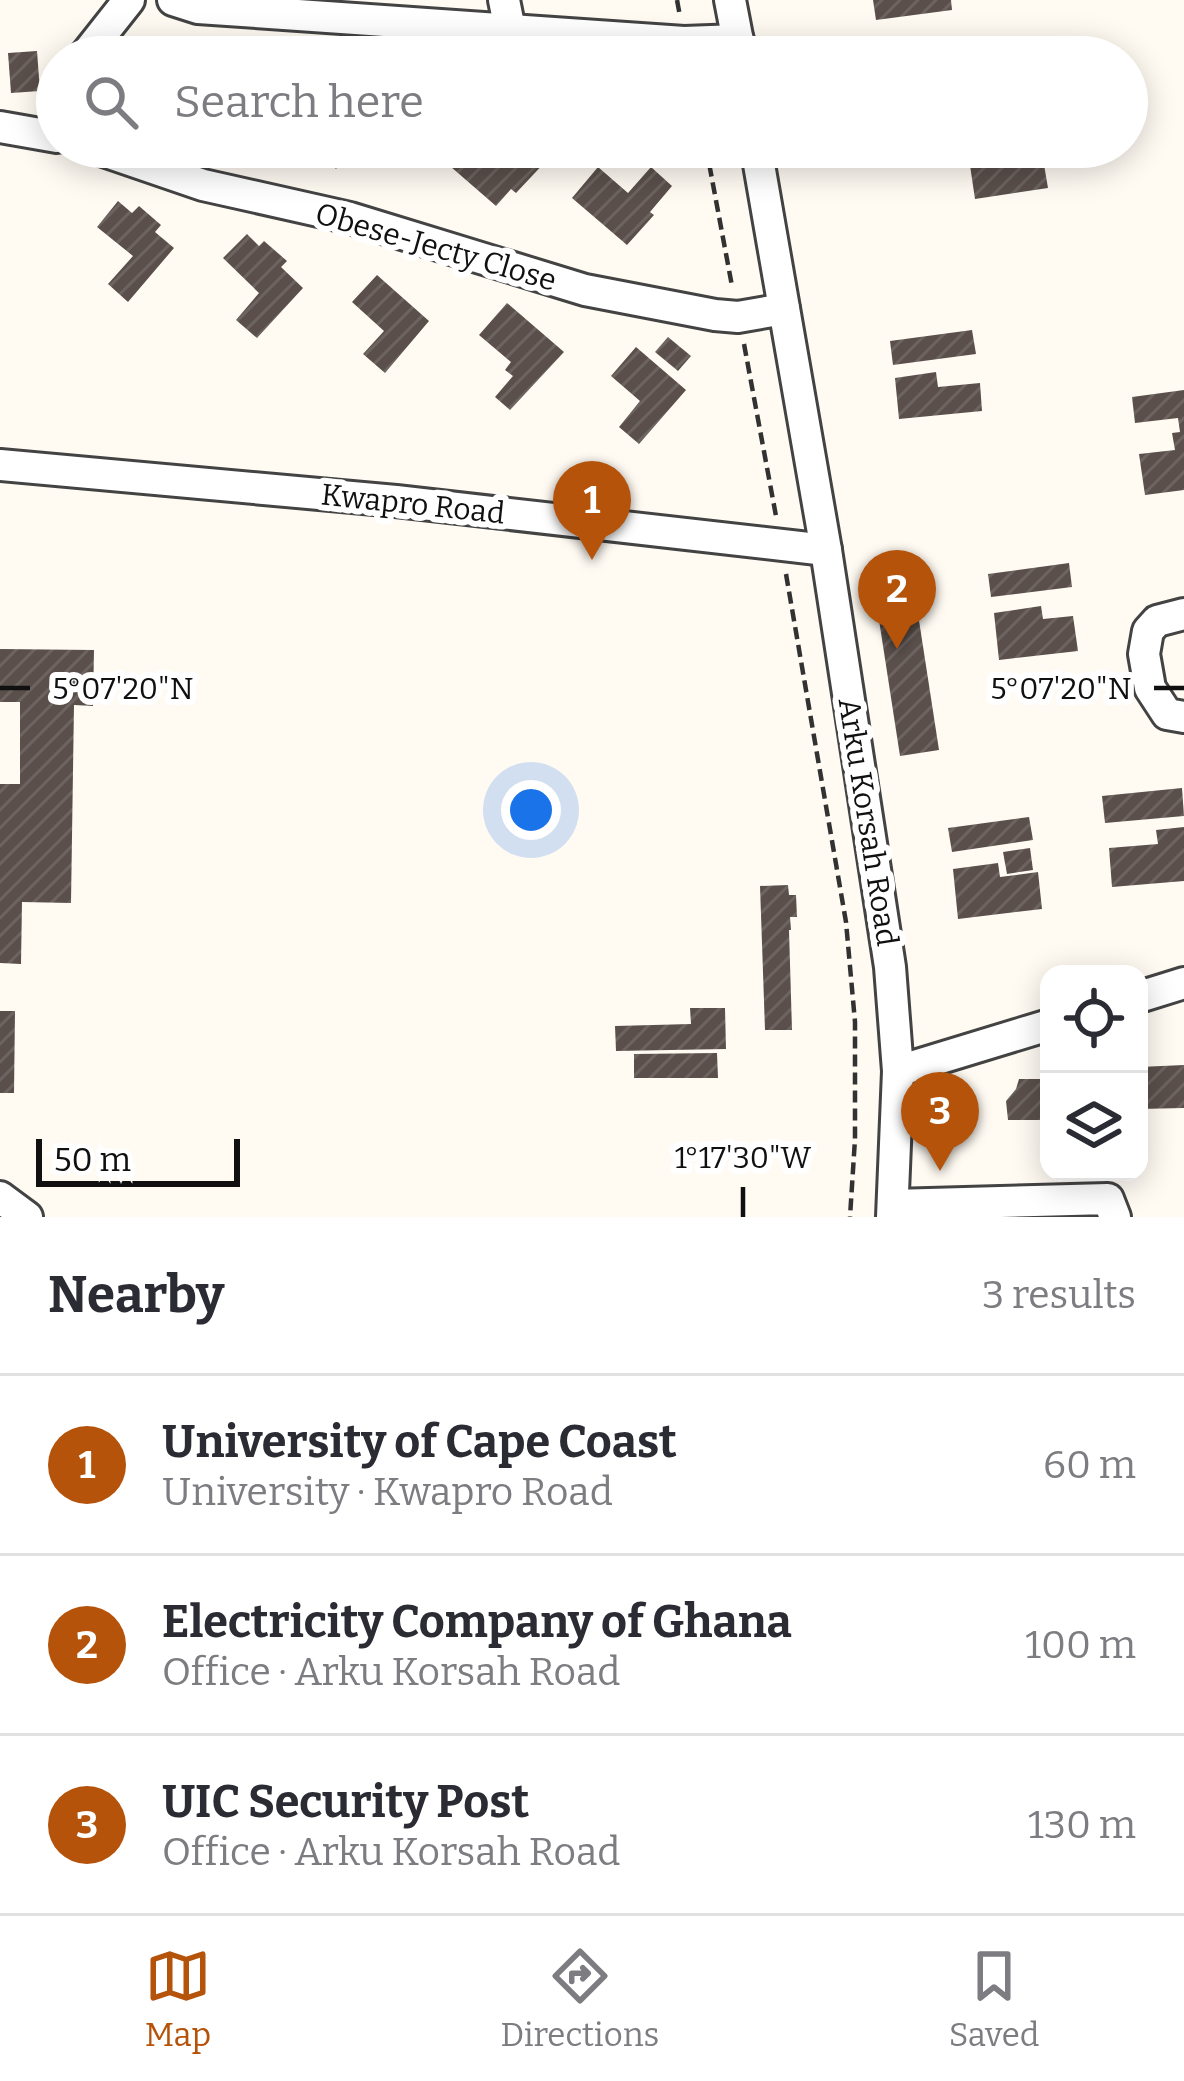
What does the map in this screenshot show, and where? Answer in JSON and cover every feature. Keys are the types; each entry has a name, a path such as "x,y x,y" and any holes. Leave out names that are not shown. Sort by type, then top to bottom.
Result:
{"street":[{"path":"101,36 129,0"},
{"path":"173,0 198,8 507,15 650,36"},
{"path":"730,0 737,36"},
{"path":"0,127 36,133"},
{"name":"Obese-Jecty Close","path":"153,168 203,185 350,218 544,279 674,309 738,317 784,309"},
{"name":"Arku Korsah Road","path":"760,168 826,550 890,967 898,1071 893,1211"},
{"name":"Kwapro Road","path":"0,465 396,501 826,550"},
{"path":"1184,614 1157,621 1148,631 1144,654 1150,688 1167,714 1184,717"},
{"path":"1148,994 1184,983"},
{"path":"898,1071 1040,1027"},
{"path":"0,1197 27,1217"},
{"path":"893,1211 1108,1199 1115,1217"}],"path":[{"path":"710,168 846,922 855,1022 850,1217"}],"building":[{"path":"873,0 951,0 952,10 876,20"},
{"path":"36,51 36,91 11,93 8,53"},
{"path":"452,168 540,168 496,206"},
{"path":"597,168 628,193 650,168 672,186 627,245 572,198"},
{"path":"970,168 1045,168 1048,188 975,199"},
{"path":"118,201 132,213 139,206 161,225 155,232 174,248 128,302 108,284 133,256 97,227"},
{"path":"247,234 259,246 264,241 287,261 281,267 303,288 257,338 236,320 259,293 223,258"},
{"path":"377,275 429,321 385,373 363,354 384,331 352,302"},
{"path":"507,303 564,352 510,410 495,397 513,376 505,370 511,362 479,335"},
{"path":"972,330 976,354 893,365 890,341"},
{"path":"668,337 691,356 678,371 655,352"},
{"path":"636,347 686,390 639,444 619,427 640,401 611,376"},
{"path":"936,372 938,387 980,383 982,411 899,419 895,378"},
{"path":"1184,390 1184,490 1145,495 1139,454 1175,450 1172,433 1180,432 1178,418 1135,423 1132,397"},
{"path":"1069,563 1072,587 991,597 988,574"},
{"path":"916,601 939,750 900,756 877,607"},
{"path":"1041,606 1043,619 1073,616 1078,651 999,660 994,613"},
{"path":"0,649 94,650 93,706 74,705 71,903 22,902 21,964 0,963 0,784 20,784 20,702 0,702"},
{"path":"1182,788 1184,816 1105,823 1102,796"},
{"path":"1029,817 1033,840 952,852 948,828"},
{"path":"1184,827 1184,881 1112,887 1109,848 1158,844 1156,830"},
{"path":"1030,848 1033,870 1007,874 1003,852"},
{"path":"998,863 1000,877 1038,872 1042,909 958,919 953,869"},
{"path":"788,885 789,895 796,895 797,917 790,917 789,930 792,1030 765,1030 760,886"},
{"path":"690,1008 725,1008 726,1049 616,1051 615,1026 691,1024"},
{"path":"0,1011 15,1011 14,1093 0,1093"},
{"path":"717,1053 718,1078 634,1078 634,1054"},
{"path":"1184,1065 1184,1108 1148,1109 1148,1067"},
{"path":"1019,1079 1040,1079 1040,1120 1008,1120 1006,1101"},
{"path":"969,1108 970,1123 946,1123 945,1109"}],"place":[{"name":"University of Cape Coast","path":"592,560"},
{"name":"Electricity Company of Ghana","path":"897,649"},
{"name":"UIC Security Post","path":"940,1171"}]}
